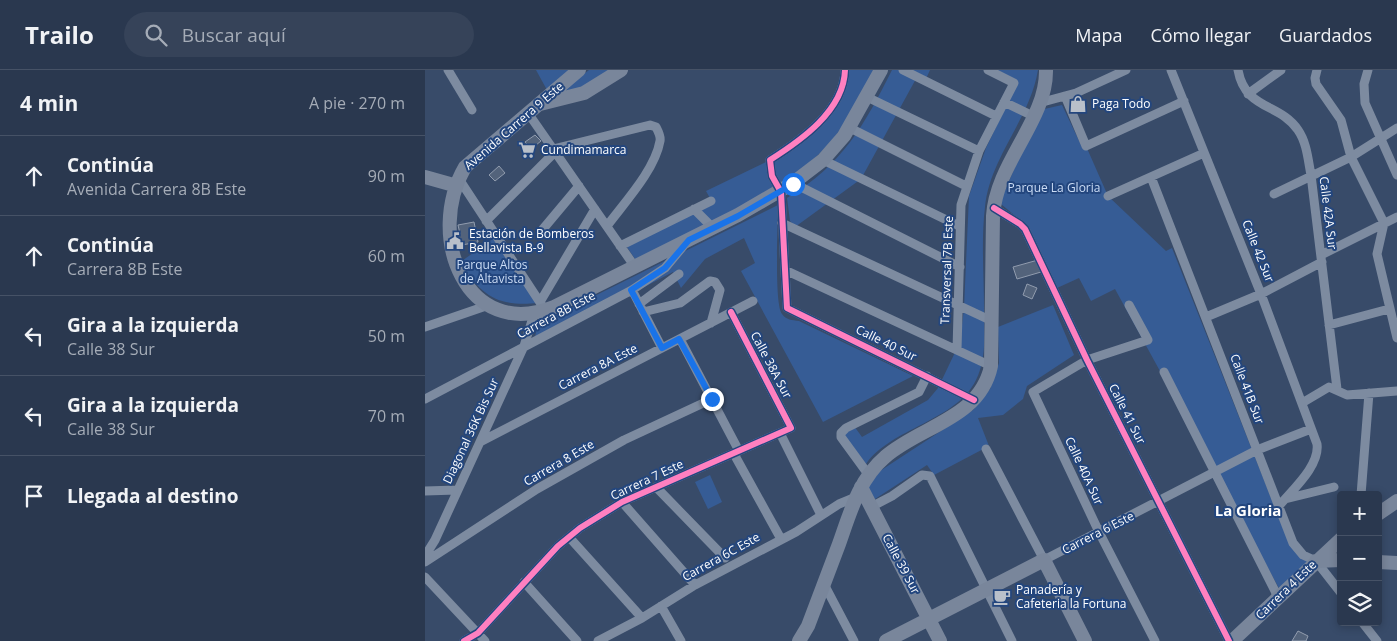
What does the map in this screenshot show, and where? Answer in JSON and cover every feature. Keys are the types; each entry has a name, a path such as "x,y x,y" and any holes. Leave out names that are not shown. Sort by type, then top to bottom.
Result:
{"main road":[{"name":"Avenida Carrera 9 Este","path":"453,180 533,108 579,70"},
{"path":"425,177 453,180 437,215 437,233 440,253 450,275 458,286 486,306 511,313 539,309 635,267 713,228 793,184 823,160 850,128 881,70"},
{"path":"799,641 808,626 859,492 868,474 886,455 954,416 974,400 987,381 991,366 994,208 1000,180 1039,103 1046,82 1046,70"},
{"path":"533,108 584,93 615,72"},
{"name":"Calle 39 Sur","path":"859,492 871,507 940,641"},
{"path":"1382,511 1397,502"},
{"name":"Carrera 4 Este","path":"1230,641 1337,543"},
{"path":"1044,560 1085,641"},
{"name":"Carrera 6 Este","path":"886,641 1044,560"},
{"path":"1316,561 1337,560"},
{"path":"1382,562 1397,563"}],"street":[{"path":"448,70 472,110"},
{"path":"903,70 996,116"},
{"name":"Transversal 7B Este","path":"957,350 960,267 959,226 966,186 979,151 1014,83 987,70"},
{"path":"1039,103 1065,96 1126,70"},
{"name":"Calle 42 Sur","path":"1171,70 1261,294 1317,444 1317,455 1313,462 1282,503"},
{"path":"1238,70 1248,94 1281,70"},
{"path":"1317,70 1315,82 1341,120 1351,157 1384,223 1377,254 1397,338"},
{"path":"844,71 836,99 813,129 770,160 772,176 781,192 785,270 991,366"},
{"path":"1370,71 1364,84 1365,103 1397,175"},
{"name":"Calle 42A Sur","path":"1248,94 1255,101 1295,126 1304,142 1311,175 1337,389"},
{"path":"1065,96 1086,146 1184,101"},
{"path":"867,97 979,151"},
{"path":"1004,102 1033,116"},
{"path":"533,108 554,151 635,267"},
{"path":"486,221 554,151 650,125 656,127 661,140 654,158 636,188 607,226"},
{"path":"850,128 966,186"},
{"path":"1274,194 1351,157 1380,136 1397,128"},
{"path":"1108,196 1204,153"},
{"path":"823,160 959,226"},
{"name":"Calle 41B Sur","path":"1151,177 1257,450 1282,503 1298,551 1309,559 1316,561 1337,588"},
{"path":"453,180 486,221 539,309"},
{"path":"793,184 960,267"},
{"path":"543,229 579,186"},
{"path":"620,246 711,200"},
{"name":"Calle 41 Sur","path":"994,208 1025,229 1087,360 1230,641"},
{"name":"Diagonal 36K Bis Sur","path":"425,556 481,442 539,309 595,209"},
{"path":"694,209 713,228"},
{"path":"1206,317 1261,294 1397,217"},
{"path":"782,223 992,321"},
{"name":"Carrera 8B Este","path":"425,399 631,290 665,268 689,240"},
{"name":"Calle 40 Sur","path":"785,270 787,308 974,400"},
{"path":"641,308 679,274"},
{"path":"641,308 680,303 705,284 715,282 720,290 711,323"},
{"path":"631,290 662,348"},
{"name":"Carrera 8A Este","path":"481,442 753,301"},
{"path":"1087,360 1148,340 1129,305"},
{"path":"425,327 486,306"},
{"path":"1329,326 1389,309"},
{"name":"Calle 38A Sur","path":"731,312 791,428"},
{"path":"679,339 712,399 781,539"},
{"name":"Calle 40A Sur","path":"1087,360 1033,392 1099,532 1155,641"},
{"path":"1164,372 1278,597"},
{"path":"868,474 841,437 841,433 846,428 919,392 927,376"},
{"path":"1302,403 1329,387 1347,394 1397,391"},
{"path":"1361,491 1369,393"},
{"name":"Carrera 8 Este","path":"425,562 537,489 624,440 712,399"},
{"name":"Carrera 7 Este","path":"464,641 477,633 569,537 622,502 791,428"},
{"name":"Carrera 6 Este","path":"1044,560 1257,450 1311,429"},
{"path":"779,433 821,515"},
{"path":"986,449 1044,560"},
{"path":"871,507 892,496 925,474 931,477 1012,641"},
{"path":"656,487 725,558"},
{"path":"1282,503 1334,487"},
{"path":"425,491 457,490"},
{"name":"Carrera 6C Este","path":"598,641 642,618 695,585 781,539 859,492"},
{"path":"622,502 695,585"},
{"path":"569,537 642,618"},
{"path":"425,577 485,641"},
{"path":"524,582 577,641"},
{"path":"824,584 854,641"},
{"path":"661,606 681,641"},
{"path":"1365,626 1377,641"}],"green space":[{"path":"536,70 571,70 547,90"},
{"path":"589,70 612,70 580,88 556,96"},
{"path":"843,70 875,70 853,110 834,138 807,165 762,196 736,211 637,262 625,244 711,200 706,191 770,160 788,149 836,99"},
{"path":"892,70 930,70 925,81 917,77 861,179 795,227 790,221 787,198 823,172 850,143 872,109"},
{"path":"997,70 1038,70 1034,88 1027,105 994,171 988,189 983,232 984,345 980,372 967,394 954,405 891,441 866,464 842,432 854,426 862,437 928,400 938,388 960,342 964,308 969,196 986,148 1018,81"},
{"name":"Parque La Gloria","path":"1062,105 1082,147 1086,146 1108,196 1166,251 1172,248 1287,538 1308,562 1280,590 1115,289 1091,301 1079,278 1057,288 1025,224 1001,204 1002,197 1040,110"},
{"path":"778,205 777,280 782,314 787,319 799,321 913,376 823,422 741,271 755,263 744,238 705,259 681,288 673,272 533,345 538,324"},
{"name":"Parque Altos de Altavista","path":"494,238 538,303 523,304 500,301 483,291 459,263"},
{"path":"1053,305 1074,355 1027,386 1023,399 1003,415 978,418 989,446 934,475 927,465 875,499 866,489 880,471 973,410 990,389 999,363 998,327"},
{"path":"710,475 722,502 708,509 695,482"}],"building":[{"path":"1081,97 1084,105 1076,108 1073,100"},
{"path":"535,135 541,141 531,149 525,142"},
{"path":"499,166 505,173 495,181 489,175"},
{"path":"474,222 478,242 451,247 449,237 460,234 458,225"},
{"path":"1038,260 1041,272 1017,279 1013,267"},
{"path":"1027,284 1037,288 1032,299 1023,295"},
{"path":"1298,631 1308,636 1306,641 1292,641"}],"cycle path":[{"path":"845,70 843,85 829,111 807,134 770,160 772,176 781,192 787,308 974,400"},
{"path":"994,208 1025,229 1087,360 1229,641"},
{"path":"464,641 478,633 558,546 580,528 622,502 791,428 731,312"}],"place":[{"name":"Paga Todo","path":"1078,104"},
{"name":"Cundimamarca","path":"527,150"},
{"name":"Estación de Bomberos Bellavista B-9","path":"455,241"},
{"name":"Panadería y Cafeteria la Fortuna","path":"1002,597"}],"district":[{"name":"La Gloria","path":"1248,511"}],"route":[{"path":"712,399 679,339 662,348 631,290 665,268 689,240 738,216 793,184"}]}
